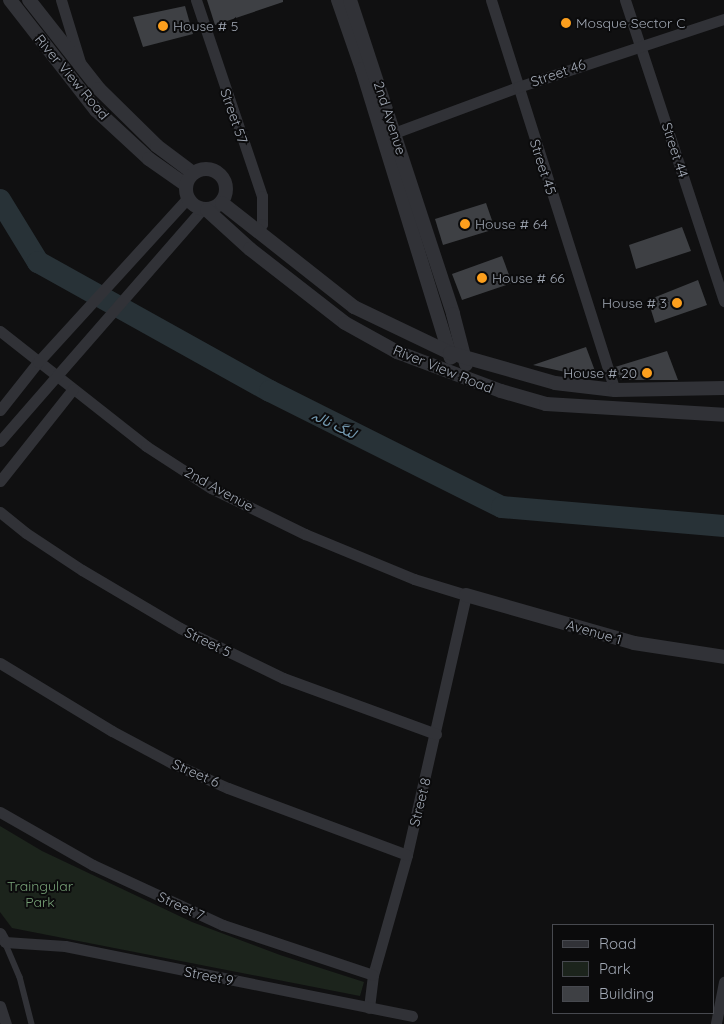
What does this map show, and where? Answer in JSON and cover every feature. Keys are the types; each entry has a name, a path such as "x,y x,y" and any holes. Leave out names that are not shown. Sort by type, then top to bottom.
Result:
{"street":[{"name":"River View Road","path":"10,0 96,110 187,191"},
{"name":"River View Road","path":"29,0 81,66 157,146 187,191"},
{"path":"61,0 81,66"},
{"name":"Street 57","path":"196,0 262,196 262,224 257,232"},
{"name":"2nd Avenue","path":"342,0 394,133 464,357 469,380"},
{"name":"2nd Avenue","path":"342,0 450,353 454,374"},
{"name":"Street 45","path":"491,0 615,390"},
{"name":"Street 44","path":"625,0 642,46 724,301"},
{"name":"Street 46","path":"394,133 518,87 724,18"},
{"path":"0,410 38,362 74,325 187,191 204,168 220,173 227,187 222,203 201,213 0,441"},
{"path":"187,191 192,205 201,213"},
{"name":"River View Road","path":"222,203 354,307 450,353 555,383 615,390 724,388"},
{"name":"River View Road","path":"201,213 345,323 397,352 469,380 546,404 724,415"},
{"name":"2nd Avenue","path":"0,332 146,446 211,488 305,534 414,579 466,595"},
{"path":"0,481 73,389"},
{"name":"Street 5","path":"0,512 26,533 74,564 188,632 283,678 436,734"},
{"name":"Avenue 1","path":"466,595 634,643 724,657"},
{"name":"Street 8","path":"368,1008 374,975 407,855 436,734 466,595"},
{"name":"Street 6","path":"0,663 112,731 172,763 228,788 407,855"},
{"name":"Street 7","path":"0,812 93,864 223,925 374,975"},
{"name":"Street 9","path":"3,938 65,946 412,1016"},
{"path":"716,1023 724,982"},
{"path":"0,1006 6,1024"}],"lane":[{"path":"3,938 20,977 32,1024"}],"green space":[{"name":"Traingular Park","path":"0,826 42,851 192,922 280,955 364,982 360,996 12,928 0,912"}],"building":[{"path":"207,0 283,0 283,2 215,25"},
{"name":"House # 5","path":"185,6 193,34 143,47 133,17"},
{"name":"House # 64","path":"486,203 495,229 443,245 435,219"},
{"path":"682,227 691,251 636,269 629,245"},
{"name":"House # 66","path":"502,256 512,283 462,300 452,274"},
{"name":"House # 3","path":"698,280 707,305 655,323 648,300"},
{"path":"586,347 598,379 533,365"},
{"name":"House # 20","path":"667,351 678,380 621,380 615,367"}],"waterway":[{"name":"لنگ نالہ","path":"0,200 38,262 270,391 502,507 724,526"}],"place":[{"name":"Mosque Sector C","path":"566,23"},
{"name":"House # 5","path":"163,26"},
{"name":"House # 64","path":"465,224"},
{"name":"House # 66","path":"482,278"},
{"name":"House # 3","path":"677,303"},
{"name":"House # 20","path":"647,373"}]}
